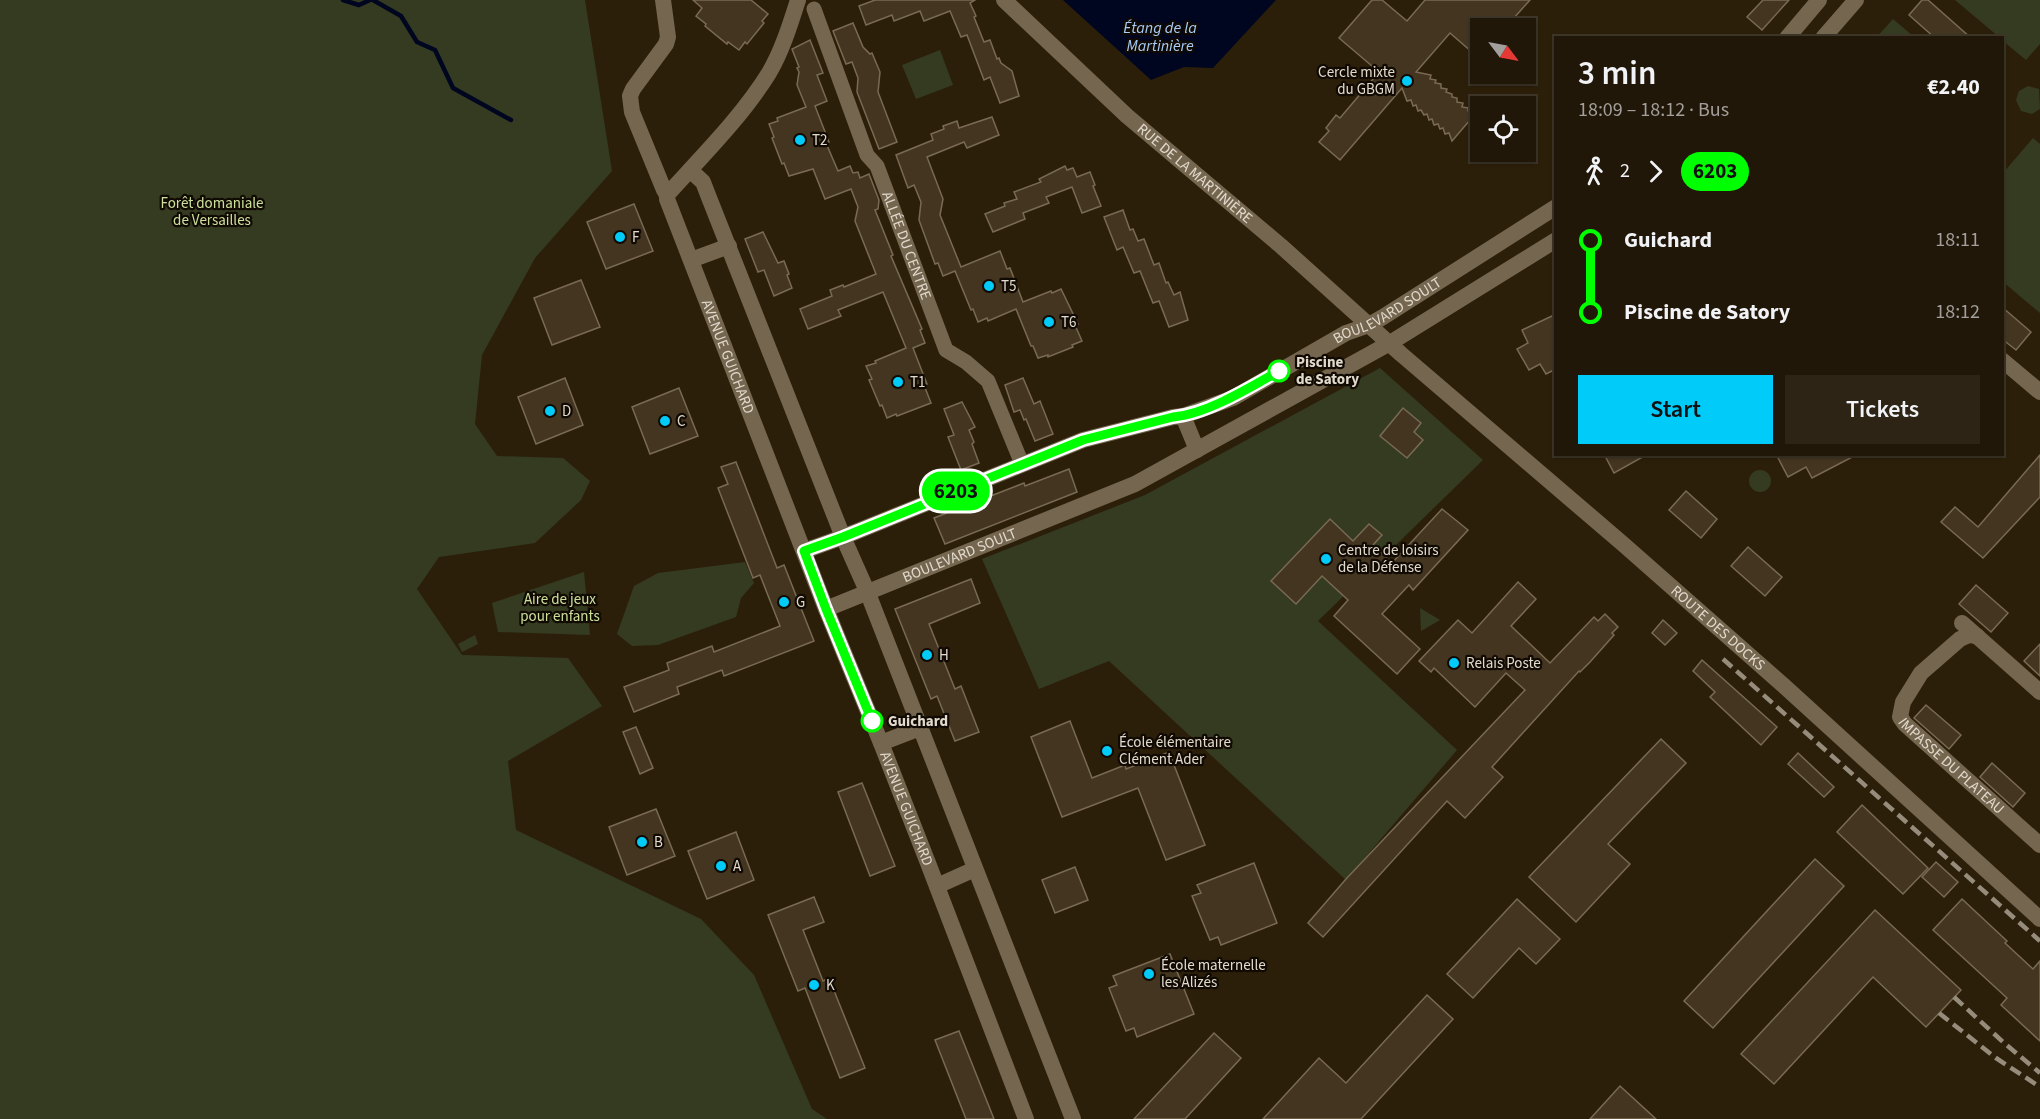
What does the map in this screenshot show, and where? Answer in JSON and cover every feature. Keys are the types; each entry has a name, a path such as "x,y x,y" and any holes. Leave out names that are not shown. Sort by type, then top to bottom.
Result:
{"street":[{"name":"AVENUE GUICHARD","path":"663,0 668,37 666,44 633,89 630,96 633,112 663,190 668,195 667,199 1026,1119"},
{"path":"668,195 745,106 769,73 780,52 798,0"},
{"name":"RUE DE LA MARTINIÈRE","path":"1004,0 1127,116 1281,246 1390,343"},
{"path":"1789,36 1820,0"},
{"path":"1828,0 1844,14"},
{"path":"1825,36 1856,0"},
{"name":"ALLÉE DU CENTRE","path":"814,9 867,155 878,166 945,350 966,362 988,381 1022,464"},
{"path":"690,170 703,182 729,246 843,537 867,591 1073,1119"},
{"name":"BOULEVARD SOULT","path":"804,551 1083,440 1183,416 1233,398 1346,333 1369,325 1554,208"},
{"name":"BOULEVARD SOULT","path":"826,609 1135,484 1390,343 1554,241"},
{"path":"691,260 729,246"},
{"name":"ROUTE DES DOCKS","path":"1390,343 1775,677 2039,917"},
{"path":"2004,362 2040,392"},
{"path":"1183,416 1197,450"},
{"path":"1962,622 2040,692"},
{"name":"IMPASSE DU PLATEAU","path":"1977,636 1970,635 1960,639 1920,673 1904,702 1900,717 1905,724 2040,844"},
{"path":"881,743 920,728"},
{"path":"937,886 975,870"}],"green space":[{"name":"Forêt domaniale de Versailles","path":"0,0 585,0 612,171 535,258 482,355 475,424 497,456 563,458 590,481 581,500 535,543 439,557 417,589 462,655 568,658 602,706 508,761 516,830 701,919 754,975 812,1109 827,1119 0,1119"},
{"path":"1955,0 2040,0 2040,44 2026,60 2004,42 2004,36 1998,36"},
{"path":"1893,19 1913,36 1878,36"},
{"path":"940,50 953,85 916,99 902,65"},
{"path":"2028,86 2039,89 2040,109 2032,114 2021,111 2016,100 2019,91"},
{"path":"2033,138 2040,144 2040,313 2004,283 2004,172"},
{"path":"1380,368 1483,460 1318,621 1457,750 1346,880 1109,661 1039,689 982,559 1145,495"},
{"path":"1756,470 1764,470 1771,477 1771,485 1764,492 1756,492 1749,485 1749,477"},
{"path":"745,562 754,583 741,598 736,617 658,645 632,646 617,634 634,586 658,573"},
{"name":"Aire de jeux pour enfants","path":"584,572 590,635 498,632 492,603"},
{"path":"1420,608 1440,620 1421,631"},
{"path":"475,635 478,644 462,652 458,644"}],"water":[{"name":"Étang de la Martinière","path":"1063,0 1276,0 1213,68 1184,67 1151,80"}],"building":[{"path":"693,0 751,0 768,14 762,21 764,23 739,50 728,42 727,44 705,26 706,24 696,16 702,8"},
{"path":"875,0 975,0 970,3 984,42 990,40 997,59 999,58 1001,63 1012,71 1019,96 1000,103 990,77 984,80 967,35 961,37 950,11 924,21 920,11 894,21 892,15 866,25 859,6"},
{"name":"Cercle mixte du GBGM","path":"1372,0 1382,0 1407,21 1425,0 1530,0 1514,18 1470,18 1470,50 1450,33 1416,72 1431,75 1430,79 1441,84 1441,88 1447,89 1446,92 1457,98 1457,102 1463,103 1462,107 1468,108 1470,112 1470,120 1452,141 1449,133 1445,134 1443,128 1440,129 1438,124 1434,125 1427,114 1424,115 1421,110 1418,111 1416,105 1413,106 1411,100 1407,101 1402,88 1340,160 1319,142 1329,131 1326,128 1336,115 1340,118 1379,72 1339,38"},
{"path":"1763,0 1789,0 1762,30 1747,17"},
{"path":"1922,0 1928,0 1969,36 1933,36 1909,15"},
{"path":"853,23 863,47 870,54 872,53 880,72 878,92 897,142 879,149 857,92 858,78 852,62 846,64 833,31"},
{"path":"810,40 823,73 817,75 827,101 815,106 829,142 826,143 838,171 850,166 853,173 858,172 860,178 869,174 879,200 878,209 875,210 893,255 891,256 922,329 920,330 925,343 913,348 927,384 924,385 931,403 897,416 896,414 887,418 869,380 872,379 866,366 906,348 883,292 838,310 841,316 808,329 800,309 832,296 830,290 876,274 855,221 858,207 851,189 825,199 813,169 789,176 772,138 774,137 769,124 778,121 777,118 806,107 797,85 799,72 797,68 799,67 792,49"},
{"path":"992,117 999,135 967,148 964,142 927,157 943,199 940,215 961,267 1000,251 1007,269 1010,268 1023,302 1061,289 1078,324 1075,325 1082,341 1048,357 1048,355 1038,358 1016,309 988,321 987,318 978,322 955,271 943,276 938,263 935,264 919,220 921,202 914,185 908,188 896,155 933,140 931,134 944,129 943,126 957,121 959,128"},
{"path":"1065,166 1067,170 1073,168 1077,177 1090,172 1101,206 1082,213 1072,187 1046,197 1049,203 1023,213 1025,219 993,232 985,214 1005,206 1004,203 1017,199 1014,192 1041,182 1039,179"},
{"name":"F","path":"634,204 653,251 606,269 587,222"},
{"path":"1123,210 1130,230 1133,229 1138,241 1144,239 1154,265 1159,263 1166,283 1168,282 1174,295 1180,292 1188,320 1169,327 1159,301 1153,303 1140,271 1134,273 1123,247 1117,250 1104,217"},
{"path":"763,232 778,263 784,261 792,288 774,296 764,270 758,272 745,239"},
{"path":"581,280 600,327 552,345 534,298"},
{"path":"2004,309 2031,332 2016,350 2004,341"},
{"path":"1552,316 1554,320 1554,370 1546,374 1540,364 1529,370 1517,349 1528,343 1522,330"},
{"name":"D","path":"565,378 583,425 536,444 518,397"},
{"path":"1023,378 1034,404 1040,401 1053,434 1035,441 1020,410 1014,412 1005,385"},
{"name":"C","path":"679,388 698,436 650,454 632,407"},
{"path":"962,402 975,427 969,430 979,463 961,470 948,437 954,435 944,409"},
{"path":"1403,408 1421,423 1414,432 1423,440 1407,458 1380,436"},
{"path":"2040,455 2040,497 1983,558 1941,522 1955,507 1978,527"},
{"path":"1605,456 1644,456 1614,473"},
{"path":"1777,456 1854,456 1812,478 1806,467 1788,477"},
{"name":"G","path":"736,462 777,568 784,565 814,641 724,676 722,670 677,687 679,694 634,712 624,687 669,670 667,663 712,646 714,652 780,626 760,575 753,578 718,488 728,484 721,467"},
{"path":"1069,469 1077,492 945,544 934,518 1024,483 1025,486"},
{"path":"1686,491 1717,519 1701,538 1669,510"},
{"path":"1442,509 1468,530 1413,590 1409,585 1382,614 1420,649 1397,674 1334,616 1348,600 1322,576 1296,604 1271,581 1330,519 1353,541 1369,524 1382,535 1373,545 1392,563"},
{"path":"1748,547 1782,577 1765,596 1731,566"},
{"name":"H","path":"971,579 980,603 929,624 955,689 961,686 979,732 955,741 937,696 931,699 895,609"},
{"path":"1518,582 1536,599 1511,626 1550,663 1594,617 1598,621 1605,614 1618,627 1612,633 1614,635 1590,662 1579,671 1492,767 1503,777 1465,818 1447,801 1323,937 1308,923 1346,879 1525,690 1506,673 1475,707 1434,668 1431,672 1419,661 1458,620 1472,633"},
{"path":"1976,585 2008,613 1991,632 1959,604"},
{"path":"1663,620 1677,633 1665,645 1652,633"},
{"path":"2040,644 2040,676 2024,661"},
{"path":"1702,660 1777,727 1761,745 1710,697 1715,692 1693,671"},
{"path":"1926,705 1961,735 1949,749 1914,718"},
{"path":"1070,721 1092,778 1125,765 1126,769 1169,752 1205,845 1166,860 1138,788 1062,817 1031,737"},
{"path":"636,727 653,768 640,774 623,732"},
{"path":"1661,739 1686,763 1608,844 1630,864 1576,922 1529,877"},
{"path":"1798,753 1834,787 1824,797 1788,764"},
{"path":"1992,763 2025,793 2013,807 1980,777"},
{"path":"862,783 895,866 870,876 838,792"},
{"path":"1862,805 1928,868 1903,894 1837,832"},
{"name":"B","path":"656,809 675,856 627,875 609,827"},
{"name":"A","path":"736,832 754,880 707,899 688,851"},
{"path":"1815,859 1844,886 1713,1028 1684,1001"},
{"path":"1936,862 1958,882 1944,897 1922,877"},
{"path":"1254,863 1277,923 1221,945 1218,937 1210,940 1192,896 1201,893 1197,885"},
{"path":"1075,867 1088,900 1055,913 1042,880"},
{"name":"K","path":"814,897 824,922 803,930 823,981 829,978 865,1068 840,1078 805,988 798,991 768,915"},
{"path":"1517,899 1560,939 1536,964 1519,948 1473,998 1447,974"},
{"path":"1962,899 2033,969 2040,961 2040,1041 2001,1005 2007,998 1933,930"},
{"path":"1875,910 1961,990 1926,1027 1873,977 1774,1084 1741,1054"},
{"path":"1170,954 1194,1014 1137,1037 1134,1028 1126,1031 1109,988 1117,985 1113,976"},
{"path":"1427,995 1453,1019 1361,1119 1263,1119 1319,1058 1346,1083"},
{"path":"959,1031 994,1119 966,1119 935,1040"},
{"path":"1214,1033 1241,1058 1185,1119 1134,1119"},
{"path":"1620,1086 1656,1119 1590,1119"}],"waterway":[{"path":"343,0 359,5 370,0"},
{"path":"373,0 401,16 417,42 435,50 453,88 511,120"}],"railway":[{"path":"1723,659 2040,941"},
{"path":"1954,997 2040,1073"},
{"path":"1939,1013 1996,1058 2040,1087"}],"bus line":[{"name":"6203","path":"872,721 804,551 1083,440 1183,416 1233,398 1279,371"}],"place":[{"name":"Cercle mixte du GBGM","path":"1407,81"},
{"name":"T2","path":"800,140"},
{"name":"F","path":"620,237"},
{"name":"T5","path":"989,286"},
{"name":"T6","path":"1049,322"},
{"name":"Piscine de Satory","path":"1279,371"},
{"name":"T1","path":"898,382"},
{"name":"D","path":"550,411"},
{"name":"C","path":"665,421"},
{"name":"Centre de loisirs de la Défense","path":"1326,559"},
{"name":"G","path":"784,602"},
{"name":"H","path":"927,655"},
{"name":"Relais Poste","path":"1454,663"},
{"name":"Guichard","path":"872,721"},
{"name":"École élémentaire Clément Ader","path":"1107,751"},
{"name":"B","path":"642,842"},
{"name":"A","path":"721,866"},
{"name":"École maternelle les Alizés","path":"1149,974"},
{"name":"K","path":"814,985"}]}
